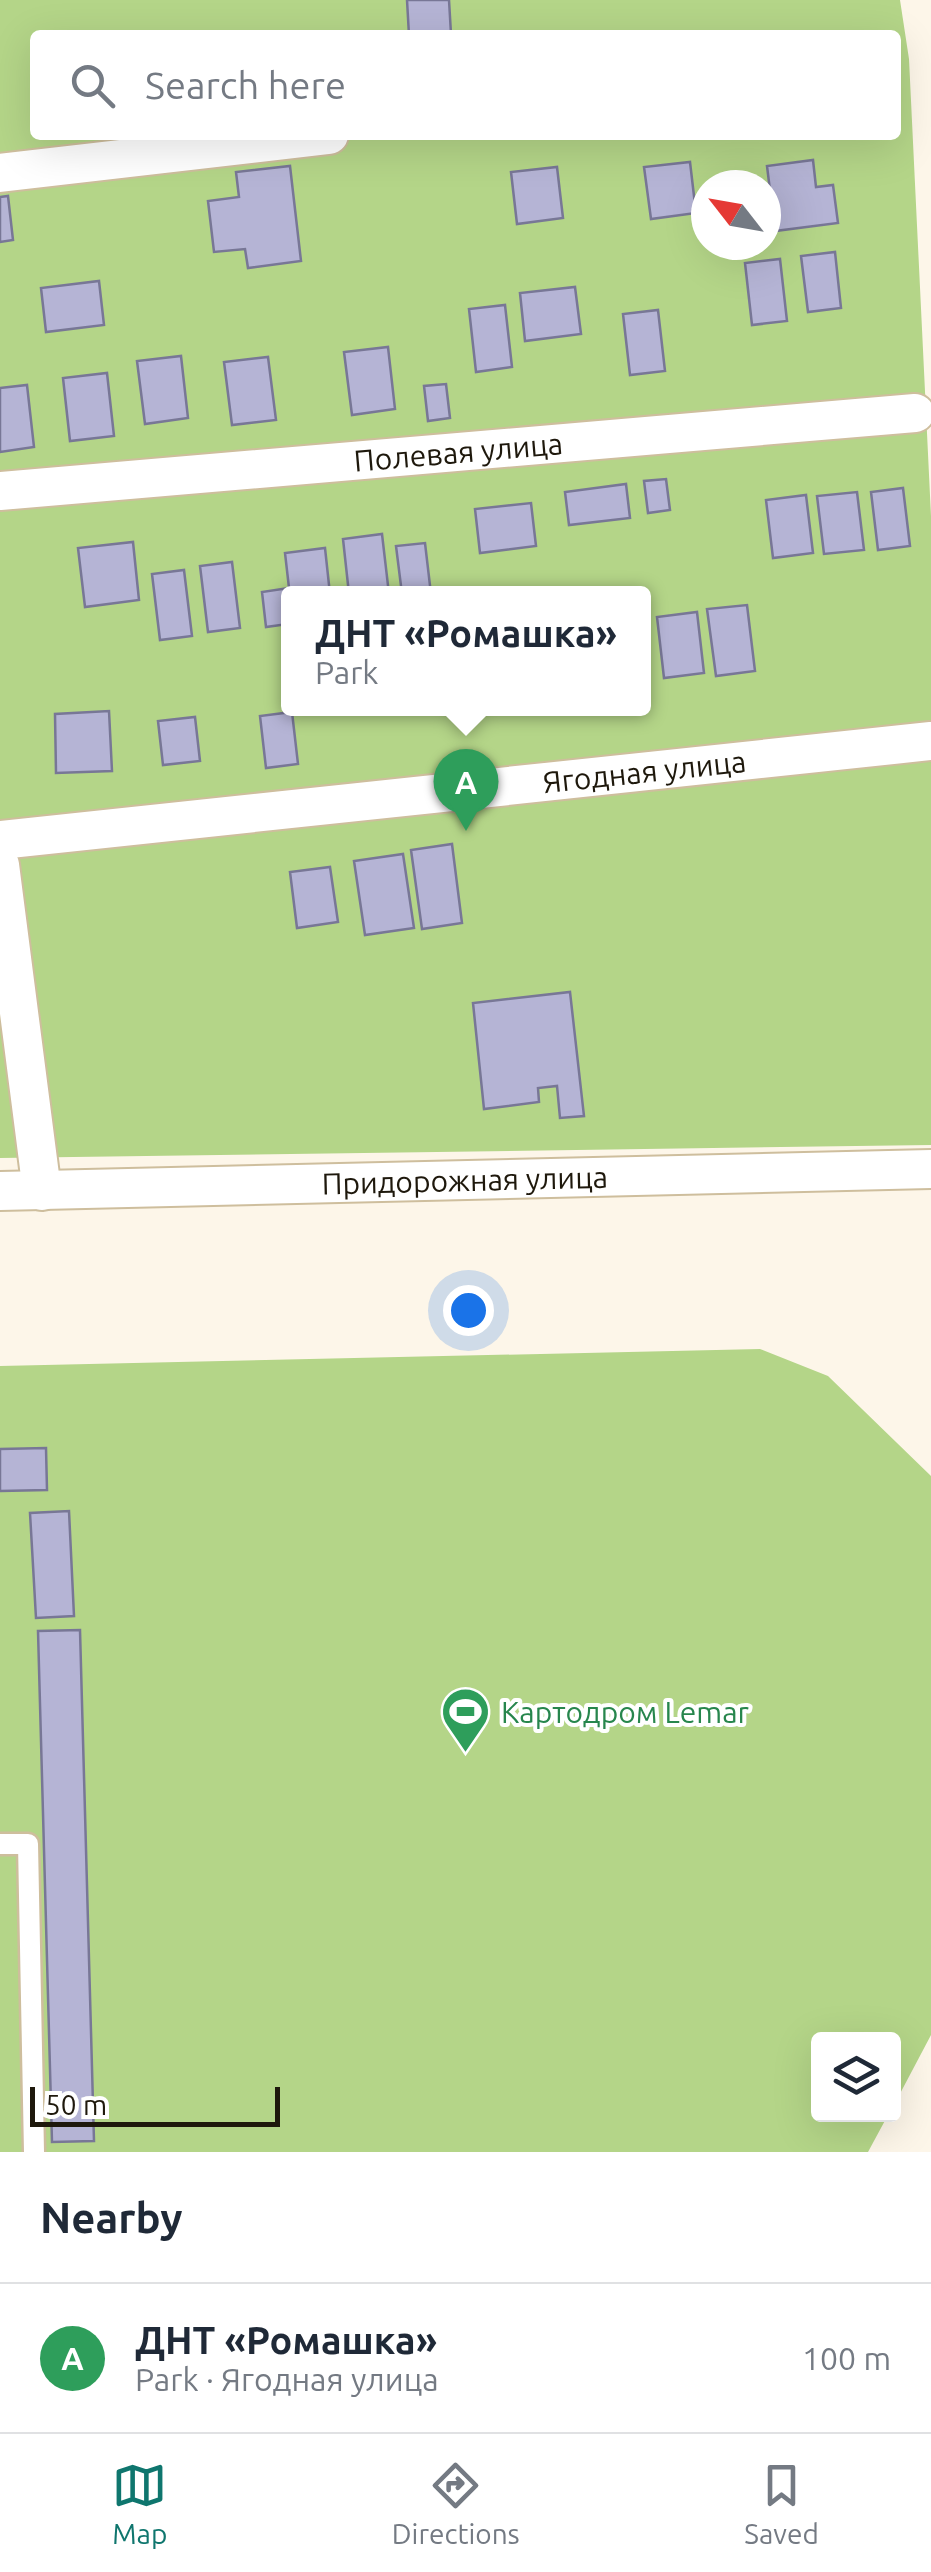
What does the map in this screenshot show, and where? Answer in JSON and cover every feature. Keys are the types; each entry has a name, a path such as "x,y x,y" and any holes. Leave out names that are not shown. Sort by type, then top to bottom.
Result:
{"street":[{"path":"0,173 286,140"},
{"name":"Полевая улица","path":"0,491 915,413"},
{"name":"Ягодная улица","path":"0,840 931,741"},
{"path":"0,865 42,1191"},
{"name":"Придорожная улица","path":"0,1191 931,1170"}],"lane":[{"path":"0,1844 28,1844 34,2152"}],"green space":[{"path":"0,0 900,0 909,59 931,516 931,1145 0,1158"},
{"name":"Картодром Lemar","path":"760,1349 828,1376 931,1476 931,2035 901,2092 901,2032 811,2032 811,2122 884,2122 868,2152 0,2152 0,1366"}],"building":[{"path":"407,0 449,0 451,30 409,30"},
{"path":"813,160 816,187 833,185 838,223 781,230 781,170 767,170 767,166"},
{"path":"690,162 691,214 651,219 644,167"},
{"path":"290,166 301,261 248,268 245,249 214,252 208,201 239,197 236,172"},
{"path":"557,167 563,218 517,224 511,172"},
{"path":"8,196 13,240 0,242 0,197"},
{"path":"835,252 841,308 808,312 801,256"},
{"path":"780,260 787,321 752,325 745,263"},
{"path":"99,281 104,325 46,332 41,288"},
{"path":"575,287 581,334 525,341 520,293"},
{"path":"505,305 512,367 476,372 469,309"},
{"path":"658,310 665,371 630,375 623,314"},
{"path":"388,347 395,409 352,415 344,352"},
{"path":"181,356 188,418 145,424 137,361"},
{"path":"268,357 276,420 232,425 224,362"},
{"path":"107,373 114,436 70,441 63,378"},
{"path":"446,384 450,418 428,421 424,386"},
{"path":"27,385 34,447 0,452 0,388"},
{"path":"666,479 670,510 648,513 644,481"},
{"path":"626,484 630,518 569,525 565,492"},
{"path":"903,488 910,546 878,550 871,492"},
{"path":"857,492 864,550 824,554 817,496"},
{"path":"806,495 813,553 773,558 766,500"},
{"path":"531,503 536,546 480,553 475,509"},
{"path":"382,534 388,586 348,586 343,539"},
{"path":"133,542 139,600 85,607 78,548"},
{"path":"425,543 430,586 401,586 396,546"},
{"path":"325,548 329,586 289,586 285,553"},
{"path":"232,562 240,628 208,632 200,566"},
{"path":"184,570 192,636 160,640 152,574"},
{"path":"281,589 281,625 266,627 262,592"},
{"path":"747,605 755,671 716,676 707,609"},
{"path":"697,612 704,673 664,678 657,617"},
{"path":"109,711 112,771 56,773 55,714"},
{"path":"260,716 292,716 298,764 266,768"},
{"path":"195,717 200,761 163,765 158,721"},
{"path":"452,844 462,923 422,929 411,850"},
{"path":"403,854 414,928 365,935 354,861"},
{"path":"330,867 338,922 297,928 290,872"},
{"path":"570,992 584,1116 560,1118 557,1086 538,1088 539,1102 484,1109 473,1003"},
{"path":"46,1448 47,1490 0,1491 0,1449"},
{"path":"69,1511 74,1616 36,1618 30,1513"},
{"path":"80,1630 94,2141 52,2142 38,1631"}],"place":[{"name":"ДНТ «Ромашка»","path":"466,831"},
{"name":"Картодром Lemar","path":"466,1754"}]}
